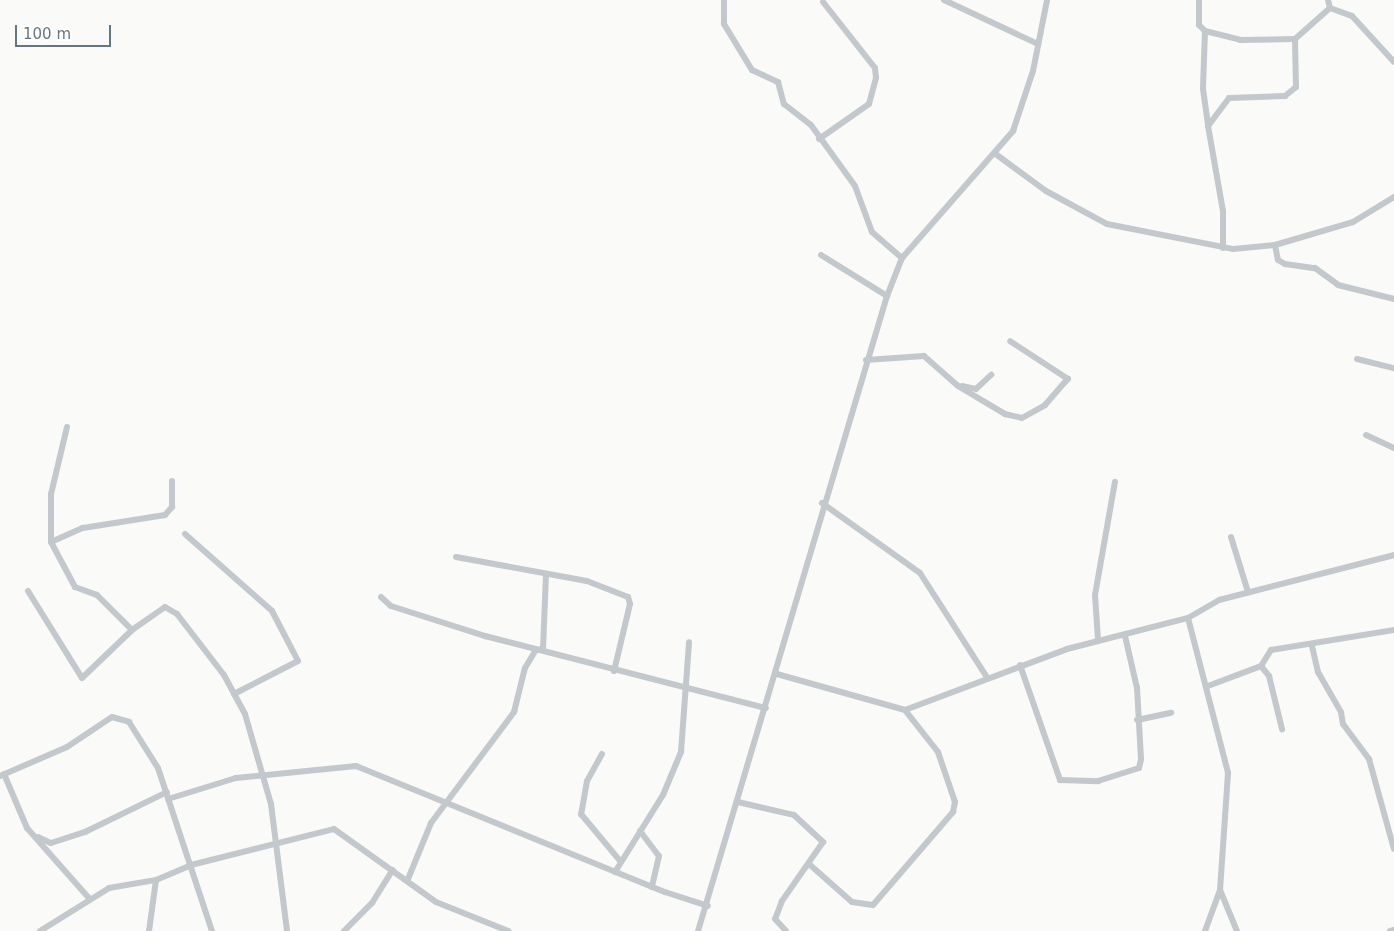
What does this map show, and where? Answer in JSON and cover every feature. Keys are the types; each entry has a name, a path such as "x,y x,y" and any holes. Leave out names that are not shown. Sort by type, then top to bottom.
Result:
{"street":[{"path":"724,0 724,24 752,70 778,82 784,104 811,125 819,139 855,186 872,232 902,258"},
{"path":"944,0 1038,44"},
{"path":"698,931 708,906 777,674 822,503 887,296 902,258 997,155 1024,105 1047,0"},
{"path":"1200,0 1199,25 1205,31 1240,40 1294,39 1330,8"},
{"path":"1328,0 1330,8"},
{"path":"819,139 869,104 876,78 875,68 823,2"},
{"path":"1330,8 1352,16 1394,62"},
{"path":"1205,31 1203,89 1223,211 1223,248"},
{"path":"1208,126 1229,98 1285,96 1296,87 1294,39"},
{"path":"997,155 1046,191 1107,224 1223,248 1275,245 1353,222 1394,197"},
{"path":"1275,245 1278,260 1285,264 1315,268 1338,284 1394,299"},
{"path":"821,255 887,296"},
{"path":"866,360 916,354 958,386 1005,414 1022,418 1045,404 1068,379 1010,341"},
{"path":"1357,360 1394,368"},
{"path":"958,386 976,389 991,375"},
{"path":"67,427 51,494 51,542 75,587 97,595 132,630"},
{"path":"1366,435 1394,448"},
{"path":"51,542 83,528 165,515 172,507 172,481"},
{"path":"1098,640 1095,595 1115,482"},
{"path":"822,503 920,573 986,676"},
{"path":"185,534 272,611 298,661 234,694"},
{"path":"1231,538 1248,592"},
{"path":"904,710 986,676 1098,640 1125,636 1188,618 1219,600 1248,592 1284,586 1394,555"},
{"path":"456,557 587,581 630,600 614,672"},
{"path":"543,650 546,574"},
{"path":"28,591 82,678 157,609 171,610 234,694 245,714 263,777 287,931"},
{"path":"382,596 391,606 614,672 685,691 766,708"},
{"path":"1188,618 1208,686 1228,773 1220,890 1205,931"},
{"path":"1208,686 1261,666 1271,650 1312,646 1394,630"},
{"path":"1020,665 1060,780 1098,781 1139,768 1135,672 1125,636"},
{"path":"615,872 647,821 681,752 690,642"},
{"path":"1312,646 1318,672 1341,712 1343,724 1368,759 1394,848"},
{"path":"408,879 431,823 514,712 525,668 536,650 543,650"},
{"path":"1261,666 1269,676 1282,729"},
{"path":"777,674 904,710 938,752 955,802 953,812 873,905 852,902 809,864"},
{"path":"1137,720 1170,713"},
{"path":"89,898 34,835 2,775 67,747 112,718 121,718 142,741 168,796 212,931"},
{"path":"602,754 587,781 581,814 621,862"},
{"path":"34,835 51,843 85,832 168,796 236,778 263,777 356,766 450,800 615,872 708,906"},
{"path":"738,802 794,815 821,838 809,864 775,919 786,931"},
{"path":"647,821 648,839"},
{"path":"40,931 89,898 109,888 156,880 191,865 273,842 334,830 408,879 436,902 508,931"},
{"path":"640,831 648,839 659,856 652,887"},
{"path":"344,931 372,903 393,870"},
{"path":"150,931 156,880"},
{"path":"1220,890 1238,931"},
{"path":"1390,931 1394,930"}]}
